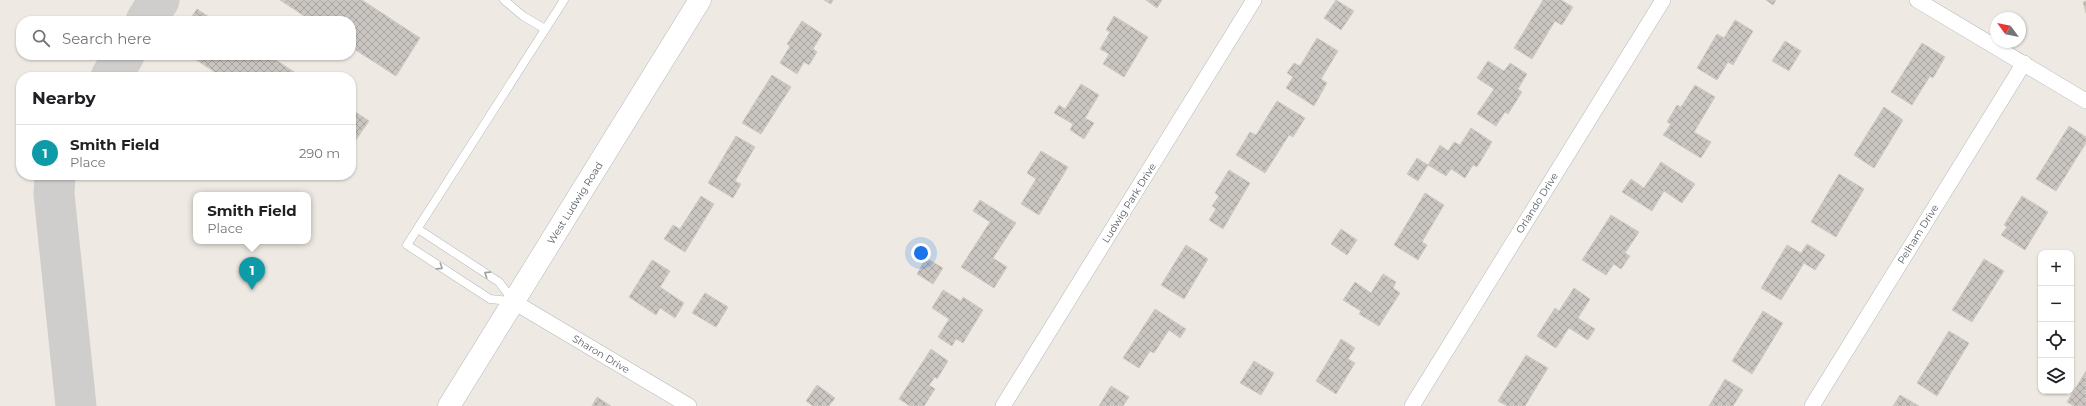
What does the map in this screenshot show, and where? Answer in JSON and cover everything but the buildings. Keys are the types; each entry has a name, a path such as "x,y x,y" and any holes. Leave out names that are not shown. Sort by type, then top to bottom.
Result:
{"main road":[{"name":"West Ludwig Road","path":"449,406 700,0"}],"street":[{"name":"Ludwig Park Drive","path":"1003,406 1254,0"},
{"name":"Orlando Drive","path":"1412,406 1663,0"},
{"path":"1917,0 2086,101"},
{"name":"Pelham Drive","path":"1812,406 2024,63"},
{"name":"Sharon Drive","path":"514,302 689,406"}],"lane":[{"path":"504,0 523,16 545,29"},
{"path":"514,302 490,299 407,245 564,0"},
{"path":"418,229 499,282 514,302"}],"taxiway":[{"path":"149,16 159,0"},
{"path":"114,72 121,60"},
{"path":"55,180 54,194 76,406"}],"place":[{"name":"Smith Field","path":"252,290"}]}
